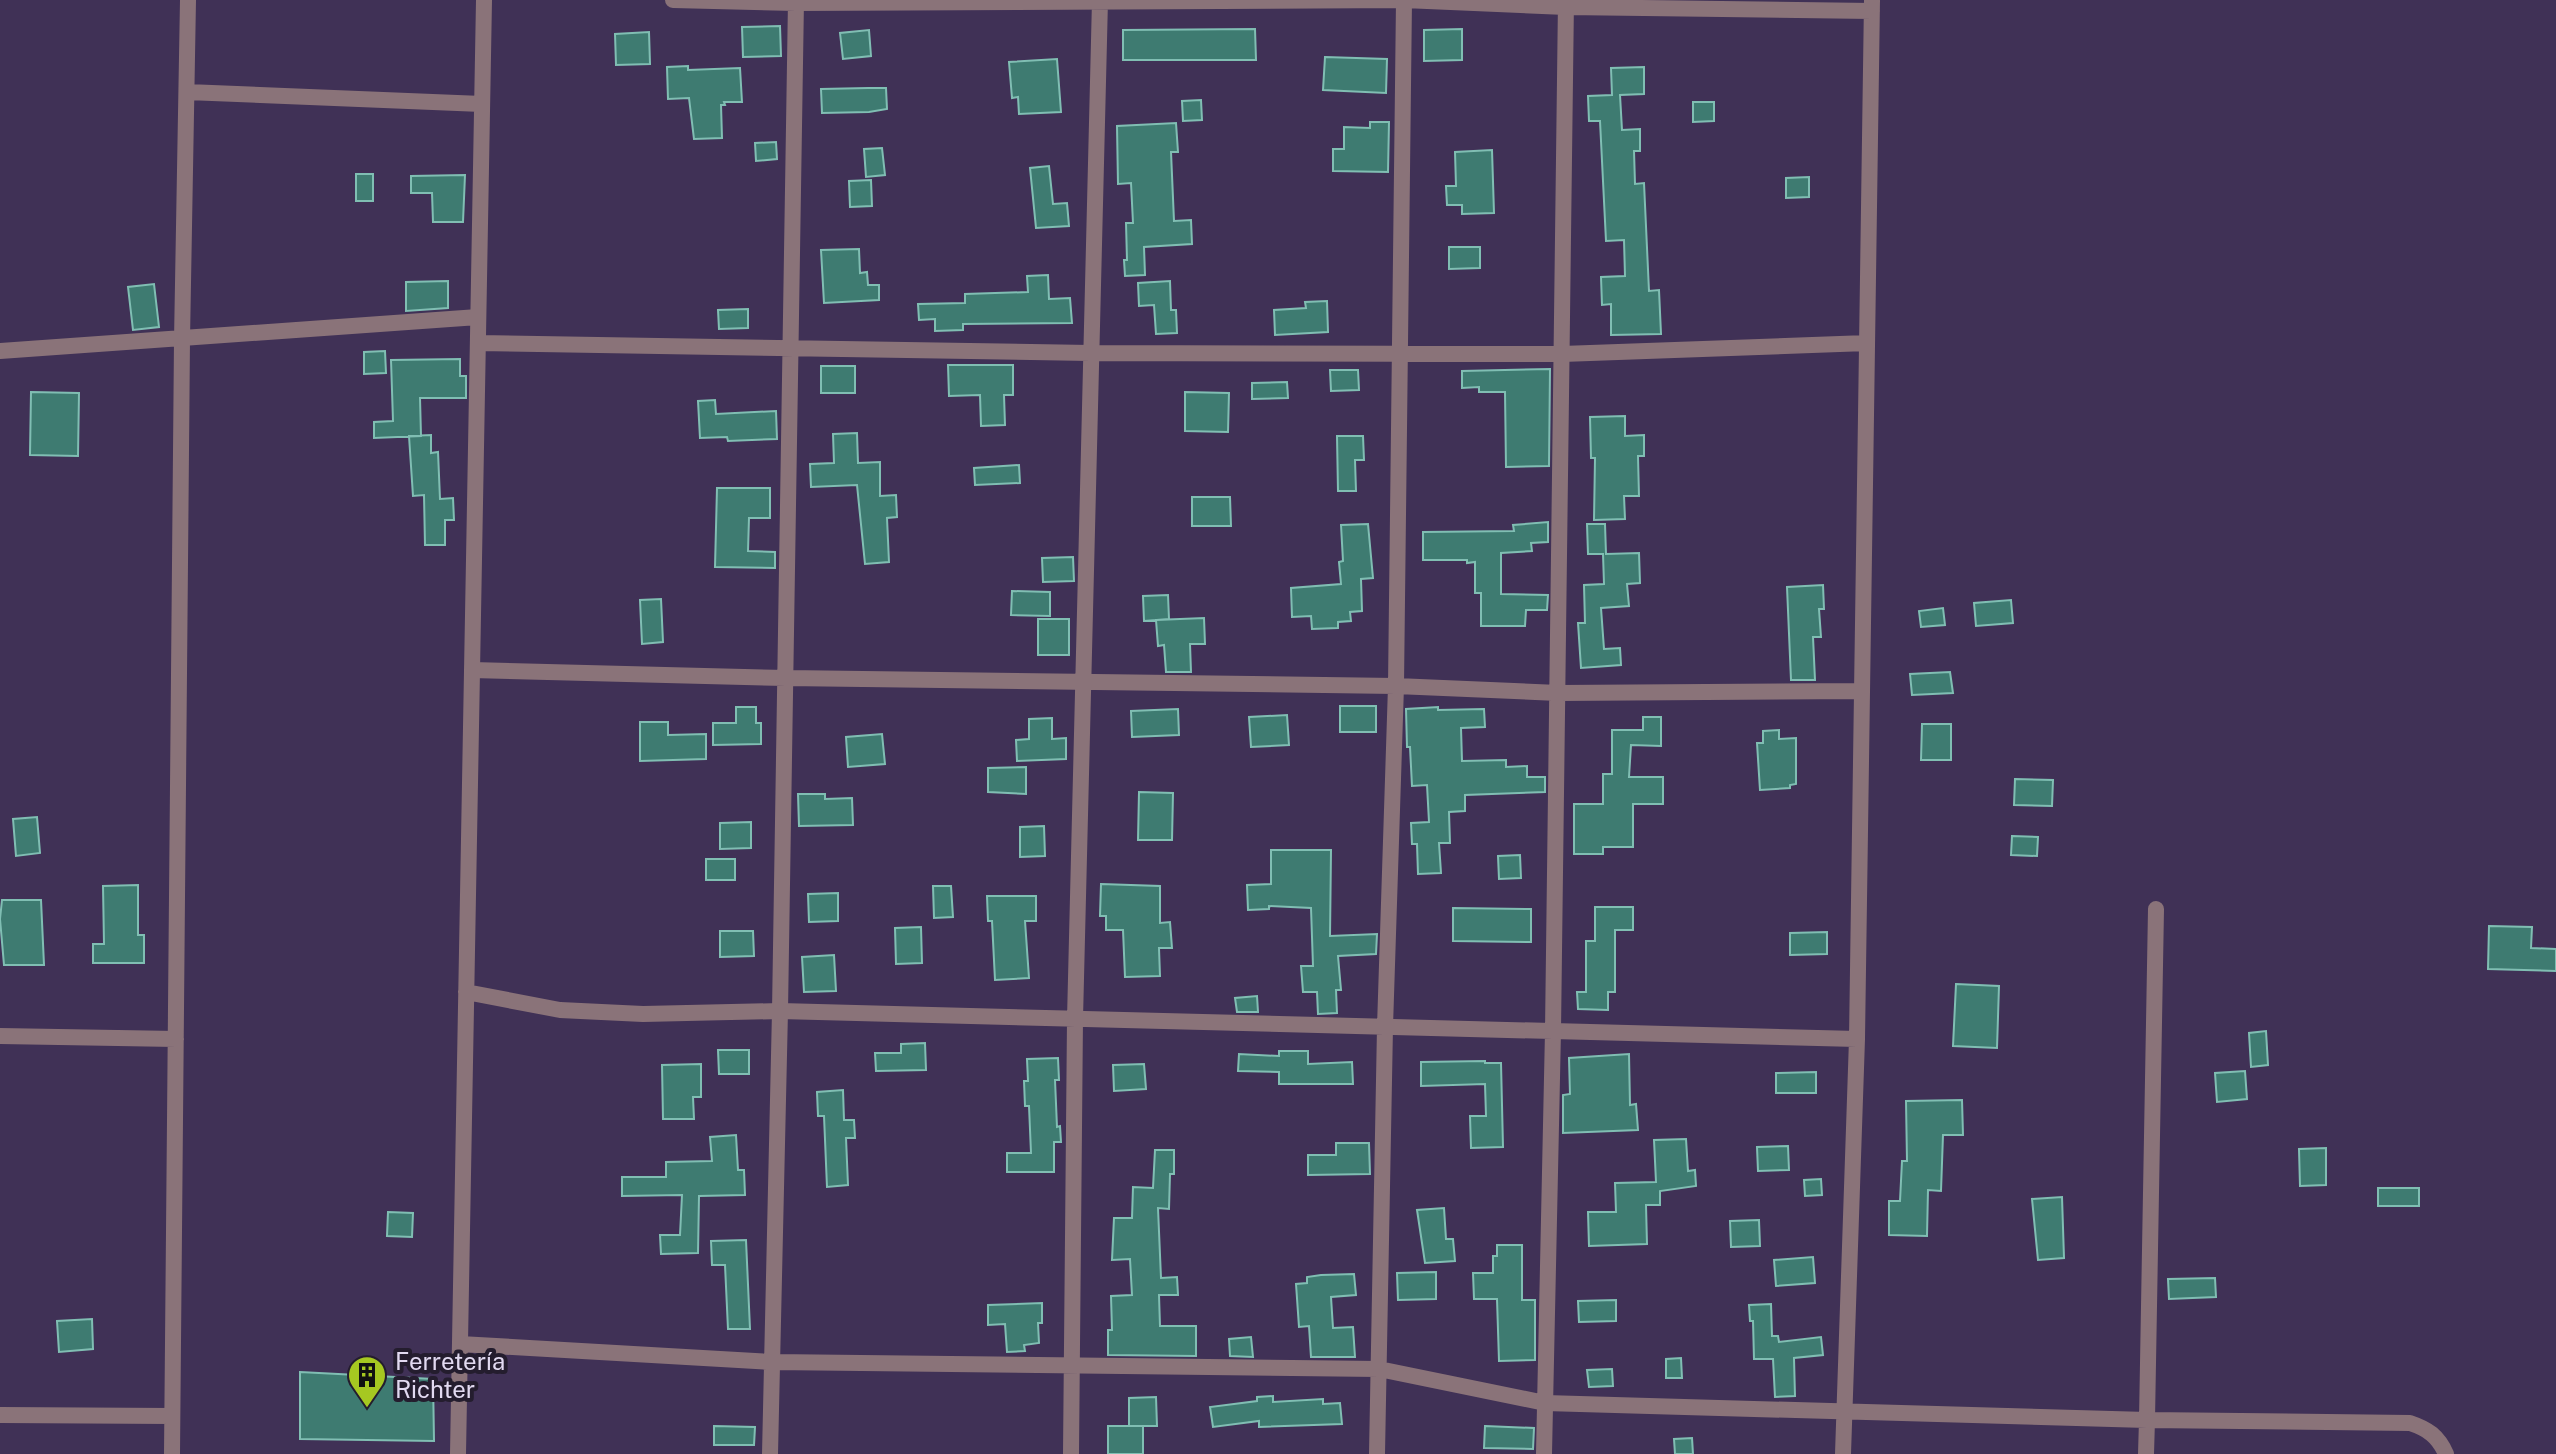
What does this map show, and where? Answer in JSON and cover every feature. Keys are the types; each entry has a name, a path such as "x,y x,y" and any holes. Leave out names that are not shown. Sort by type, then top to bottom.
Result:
{"street":[{"path":"172,1454 188,0"},
{"path":"458,1454 484,0"},
{"path":"673,0 1404,0 1872,5 1857,1039 1843,1454"},
{"path":"1377,1454 1385,1027 1396,686 1404,0"},
{"path":"1071,1454 1075,1019 1100,1"},
{"path":"770,1454 796,2"},
{"path":"1544,1454 1553,1031 1566,4"},
{"path":"187,92 482,104"},
{"path":"0,351 478,317"},
{"path":"478,343 1090,353 1562,354 1867,343"},
{"path":"472,670 786,678 1396,686 1558,693 1862,691"},
{"path":"2146,1454 2156,909"},
{"path":"466,992 560,1010 643,1014 780,1011 1857,1039"},
{"path":"0,1036 176,1039"},
{"path":"460,1344 772,1362 1379,1369 1545,1403 2147,1420 2410,1423 2428,1429 2446,1454"},
{"path":"0,1415 172,1416"}],"building":[{"path":"780,26 781,56 743,57 742,27"},
{"path":"1255,29 1256,60 1123,60 1123,30"},
{"path":"1462,29 1462,60 1424,61 1424,30"},
{"path":"869,30 871,56 843,59 840,33"},
{"path":"649,32 650,64 616,65 615,34"},
{"path":"1325,57 1387,59 1386,93 1323,90"},
{"path":"1057,59 1061,112 1019,114 1018,97 1012,98 1009,62"},
{"path":"688,66 688,70 740,68 742,102 724,102 725,105 721,105 722,138 694,139 689,98 668,99 667,67"},
{"path":"1644,67 1644,94 1620,95 1622,130 1640,129 1640,151 1634,151 1635,184 1644,183 1649,291 1659,290 1661,334 1611,335 1611,304 1602,305 1601,277 1625,276 1624,240 1606,241 1600,121 1589,121 1588,96 1612,95 1611,68"},
{"path":"886,88 887,109 822,113 821,89"},
{"path":"1201,100 1202,120 1183,121 1182,101"},
{"path":"1693,102 1714,102 1714,121 1693,122"},
{"path":"1370,122 1389,122 1388,172 1333,171 1333,149 1344,149 1344,127 1370,128"},
{"path":"1176,123 1178,152 1171,152 1174,221 1191,220 1192,244 1144,247 1145,275 1125,276 1126,223 1133,223 1131,183 1118,184 1117,126"},
{"path":"776,142 777,159 756,161 755,143"},
{"path":"882,148 885,175 866,177 864,149"},
{"path":"1492,150 1494,213 1462,214 1462,205 1447,205 1446,186 1456,186 1455,152"},
{"path":"1049,166 1053,204 1067,203 1069,226 1036,228 1030,168"},
{"path":"356,174 373,174 373,201 356,201"},
{"path":"465,175 463,222 433,222 432,193 411,193 411,176"},
{"path":"1809,177 1809,197 1786,198 1786,178"},
{"path":"871,180 872,206 850,207 849,181"},
{"path":"1449,247 1480,247 1480,268 1449,269"},
{"path":"859,249 860,273 867,272 868,285 879,285 879,300 824,303 821,250"},
{"path":"1048,275 1049,299 1070,298 1072,323 963,324 963,330 935,331 935,319 919,320 918,304 965,303 965,294 1028,292 1027,276"},
{"path":"448,281 448,308 406,311 406,282"},
{"path":"1170,281 1171,310 1176,310 1177,333 1156,334 1154,305 1139,306 1138,283"},
{"path":"154,284 159,327 133,330 128,287"},
{"path":"1327,301 1328,332 1275,335 1274,310 1306,308 1305,302"},
{"path":"748,309 748,328 719,329 718,310"},
{"path":"385,351 386,373 364,374 364,352"},
{"path":"460,359 460,376 466,376 466,398 420,398 421,436 374,438 374,422 393,421 391,360"},
{"path":"948,365 1013,365 1013,395 1004,395 1005,425 981,426 980,395 949,396"},
{"path":"821,366 855,366 855,393 821,393"},
{"path":"1550,369 1549,466 1506,467 1505,392 1479,392 1479,387 1462,388 1462,371"},
{"path":"1330,370 1358,370 1359,390 1331,391"},
{"path":"1287,382 1288,398 1252,399 1252,383"},
{"path":"31,392 79,393 78,456 30,455"},
{"path":"1185,392 1229,393 1228,432 1185,431"},
{"path":"715,400 716,414 776,411 777,439 728,441 727,437 700,438 698,401"},
{"path":"1625,416 1625,436 1644,435 1644,456 1638,456 1639,496 1624,496 1625,519 1594,520 1595,458 1591,458 1590,417"},
{"path":"857,433 858,463 880,462 880,496 896,495 897,517 887,518 889,562 865,564 857,485 811,487 810,464 834,463 833,434"},
{"path":"431,435 431,453 438,452 440,499 453,498 454,520 445,520 445,545 425,545 424,495 413,496 409,436"},
{"path":"1337,436 1363,436 1364,460 1355,460 1356,491 1338,491"},
{"path":"1019,465 1020,483 975,485 974,468"},
{"path":"717,488 770,488 770,518 749,518 748,551 775,552 775,568 715,567"},
{"path":"1192,497 1230,497 1231,526 1192,526"},
{"path":"1548,522 1548,542 1531,543 1532,551 1501,553 1501,594 1548,595 1547,610 1526,610 1525,626 1481,626 1481,593 1475,593 1475,562 1423,560 1423,532 1514,531 1513,525"},
{"path":"1368,524 1373,578 1361,579 1362,611 1350,612 1351,621 1338,622 1338,628 1312,629 1311,616 1292,617 1291,588 1341,584 1341,525"},
{"path":"1587,524 1605,524 1606,554 1639,553 1640,583 1627,584 1629,606 1601,608 1604,649 1620,648 1621,665 1581,668 1578,623 1585,623 1584,585 1604,584 1603,554 1588,554"},
{"path":"1073,557 1074,581 1043,582 1042,558"},
{"path":"1823,585 1824,609 1819,609 1821,637 1813,637 1815,680 1791,680 1787,587"},
{"path":"1012,591 1050,592 1050,616 1011,615"},
{"path":"1168,595 1169,619 1144,621 1143,596"},
{"path":"661,599 663,642 642,644 640,600"},
{"path":"2011,600 2013,623 1976,626 1974,603"},
{"path":"1943,608 1945,625 1921,627 1919,611"},
{"path":"1204,618 1205,644 1190,644 1191,672 1166,672 1164,645 1158,646 1156,620"},
{"path":"1038,619 1069,619 1069,655 1038,655"},
{"path":"1950,672 1953,693 1912,695 1910,674"},
{"path":"1340,706 1376,706 1376,732 1340,732"},
{"path":"736,707 756,707 756,723 761,723 761,744 713,745 713,723 736,723"},
{"path":"1438,707 1438,710 1484,709 1485,727 1461,728 1462,761 1506,760 1506,767 1527,766 1527,777 1545,777 1545,792 1465,795 1465,811 1449,812 1450,843 1439,843 1441,873 1418,874 1417,844 1412,844 1411,823 1429,822 1427,785 1412,786 1406,709"},
{"path":"1178,709 1179,735 1132,737 1131,711"},
{"path":"1287,715 1289,745 1251,747 1249,717"},
{"path":"1643,717 1661,717 1661,746 1631,745 1629,777 1663,777 1663,804 1633,804 1633,847 1603,847 1603,854 1574,854 1574,804 1603,804 1603,774 1612,774 1612,730 1643,730"},
{"path":"1052,718 1052,739 1066,738 1066,759 1017,761 1016,740 1029,739 1029,719"},
{"path":"640,722 668,722 668,735 706,734 706,759 640,761"},
{"path":"1922,724 1951,724 1951,760 1921,760"},
{"path":"1779,730 1779,739 1796,738 1796,784 1790,785 1790,788 1760,790 1757,743 1763,743 1763,731"},
{"path":"882,734 885,764 848,767 846,737"},
{"path":"1026,767 1026,794 988,792 988,768"},
{"path":"2015,779 2053,780 2052,806 2014,805"},
{"path":"1139,792 1173,793 1172,840 1138,840"},
{"path":"798,794 825,794 825,799 852,798 853,825 799,826"},
{"path":"37,817 40,853 16,856 13,819"},
{"path":"751,822 751,848 720,849 720,823"},
{"path":"1044,826 1045,856 1020,857 1020,827"},
{"path":"2012,836 2038,837 2037,856 2011,855"},
{"path":"1271,850 1331,850 1330,936 1377,934 1376,954 1338,956 1341,990 1336,990 1337,1013 1318,1014 1317,992 1303,992 1301,966 1313,966 1311,908 1269,906 1269,909 1248,910 1247,885 1271,884"},
{"path":"1520,855 1521,878 1499,879 1498,856"},
{"path":"706,859 735,859 735,880 706,880"},
{"path":"1101,884 1160,886 1160,923 1170,922 1172,948 1159,948 1160,976 1125,977 1123,930 1106,930 1106,916 1100,916"},
{"path":"138,885 138,935 144,935 144,963 93,963 93,944 104,944 103,886"},
{"path":"933,886 951,886 953,917 934,918"},
{"path":"838,893 838,921 809,922 808,894"},
{"path":"987,896 1036,896 1036,921 1025,921 1029,978 995,980 992,921 988,921"},
{"path":"2,900 41,900 44,965 4,965 0,919"},
{"path":"1595,907 1633,907 1633,930 1615,930 1615,992 1608,992 1608,1010 1578,1009 1577,992 1586,992 1586,941 1595,941"},
{"path":"1453,908 1531,909 1531,942 1453,941"},
{"path":"2489,926 2532,927 2531,948 2556,949 2556,971 2488,969"},
{"path":"921,927 922,963 896,964 895,928"},
{"path":"720,931 753,931 754,956 720,957"},
{"path":"1827,932 1827,954 1790,955 1790,933"},
{"path":"834,955 836,991 804,992 802,957"},
{"path":"1956,984 1999,986 1997,1048 1953,1046"},
{"path":"1257,996 1258,1012 1237,1012 1235,998"},
{"path":"2266,1031 2268,1065 2251,1067 2249,1033"},
{"path":"925,1043 926,1070 876,1071 875,1053 901,1053 901,1044"},
{"path":"718,1050 749,1050 749,1074 719,1074"},
{"path":"1279,1051 1308,1051 1308,1064 1352,1062 1353,1084 1279,1084 1279,1072 1238,1071 1239,1054 1279,1056"},
{"path":"1629,1054 1630,1105 1636,1104 1638,1130 1563,1133 1563,1095 1570,1094 1569,1058"},
{"path":"1058,1058 1059,1080 1055,1080 1057,1127 1060,1126 1061,1142 1054,1142 1054,1172 1007,1172 1007,1153 1031,1153 1029,1106 1025,1106 1027,1059"},
{"path":"1421,1062 1501,1063 1503,1147 1471,1148 1470,1116 1486,1116 1485,1084 1421,1086"},
{"path":"701,1064 701,1097 693,1097 694,1119 663,1119 662,1065"},
{"path":"1144,1064 1146,1089 1114,1091 1113,1065"},
{"path":"2245,1071 2247,1099 2217,1102 2215,1073"},
{"path":"1816,1072 1816,1093 1776,1093 1776,1073"},
{"path":"843,1090 844,1120 854,1120 855,1138 846,1138 848,1185 827,1187 824,1116 818,1116 817,1092"},
{"path":"1962,1100 1963,1135 1943,1135 1941,1191 1928,1190 1927,1236 1889,1235 1889,1201 1900,1201 1902,1161 1907,1161 1906,1101"},
{"path":"736,1135 738,1170 744,1170 745,1195 699,1196 698,1253 661,1254 660,1235 680,1235 682,1195 622,1196 622,1177 666,1177 666,1162 712,1161 710,1137"},
{"path":"1686,1139 1688,1171 1695,1170 1696,1186 1660,1191 1660,1205 1646,1205 1647,1244 1589,1246 1588,1212 1616,1212 1615,1183 1656,1182 1654,1140"},
{"path":"1336,1143 1369,1143 1370,1174 1308,1175 1308,1155 1336,1155"},
{"path":"1788,1146 1789,1170 1758,1171 1757,1147"},
{"path":"2326,1148 2326,1185 2300,1186 2299,1149"},
{"path":"1155,1150 1174,1150 1169,1209 1158,1208 1161,1278 1177,1277 1178,1295 1159,1295 1160,1326 1196,1326 1196,1356 1108,1355 1108,1330 1112,1330 1111,1296 1132,1295 1130,1259 1112,1260 1114,1218 1132,1218 1133,1187 1153,1188"},
{"path":"1821,1179 1822,1195 1805,1196 1804,1180"},
{"path":"2378,1188 2419,1188 2419,1206 2378,1206"},
{"path":"2062,1197 2064,1258 2038,1260 2032,1199"},
{"path":"1444,1208 1446,1239 1453,1239 1455,1261 1425,1263 1417,1210"},
{"path":"388,1212 413,1213 412,1237 387,1236"},
{"path":"1759,1220 1760,1246 1731,1247 1730,1221"},
{"path":"746,1240 750,1329 728,1329 725,1265 712,1265 711,1241"},
{"path":"1497,1245 1522,1245 1522,1300 1535,1300 1535,1360 1499,1361 1497,1299 1474,1299 1473,1273 1493,1273 1493,1256 1497,1256"},
{"path":"1813,1257 1815,1283 1776,1286 1774,1260"},
{"path":"1436,1272 1436,1299 1398,1300 1397,1273"},
{"path":"1354,1274 1356,1295 1331,1297 1333,1328 1353,1327 1355,1357 1311,1357 1309,1326 1299,1327 1296,1284 1307,1283 1307,1277"},
{"path":"2215,1278 2216,1297 2169,1299 2168,1279"},
{"path":"1616,1300 1616,1321 1579,1322 1578,1301"},
{"path":"1042,1303 1042,1323 1038,1323 1039,1343 1024,1345 1025,1351 1007,1352 1005,1324 988,1325 988,1305"},
{"path":"1771,1304 1772,1336 1778,1336 1779,1342 1821,1337 1823,1355 1794,1358 1795,1396 1775,1397 1773,1359 1754,1359 1753,1321 1750,1321 1749,1305"},
{"path":"92,1319 93,1349 59,1352 57,1321"},
{"path":"1251,1337 1253,1357 1230,1356 1229,1339"},
{"path":"1681,1358 1682,1378 1666,1378 1666,1359"},
{"path":"1612,1369 1613,1386 1589,1387 1587,1370"},
{"name":"Ferretería Richter","path":"300,1372 433,1379 434,1441 300,1439"},
{"path":"1273,1396 1273,1402 1323,1399 1323,1404 1340,1403 1342,1424 1259,1427 1259,1421 1213,1427 1210,1407"},
{"path":"1156,1397 1157,1426 1129,1426 1129,1398"},
{"path":"714,1426 755,1427 754,1445 714,1445"},
{"path":"1108,1426 1143,1426 1143,1454 1108,1454"},
{"path":"1485,1426 1534,1428 1533,1449 1484,1448"},
{"path":"1692,1438 1693,1454 1675,1454 1674,1439"}],"place":[{"name":"Ferretería Richter","path":"367,1409"}]}
